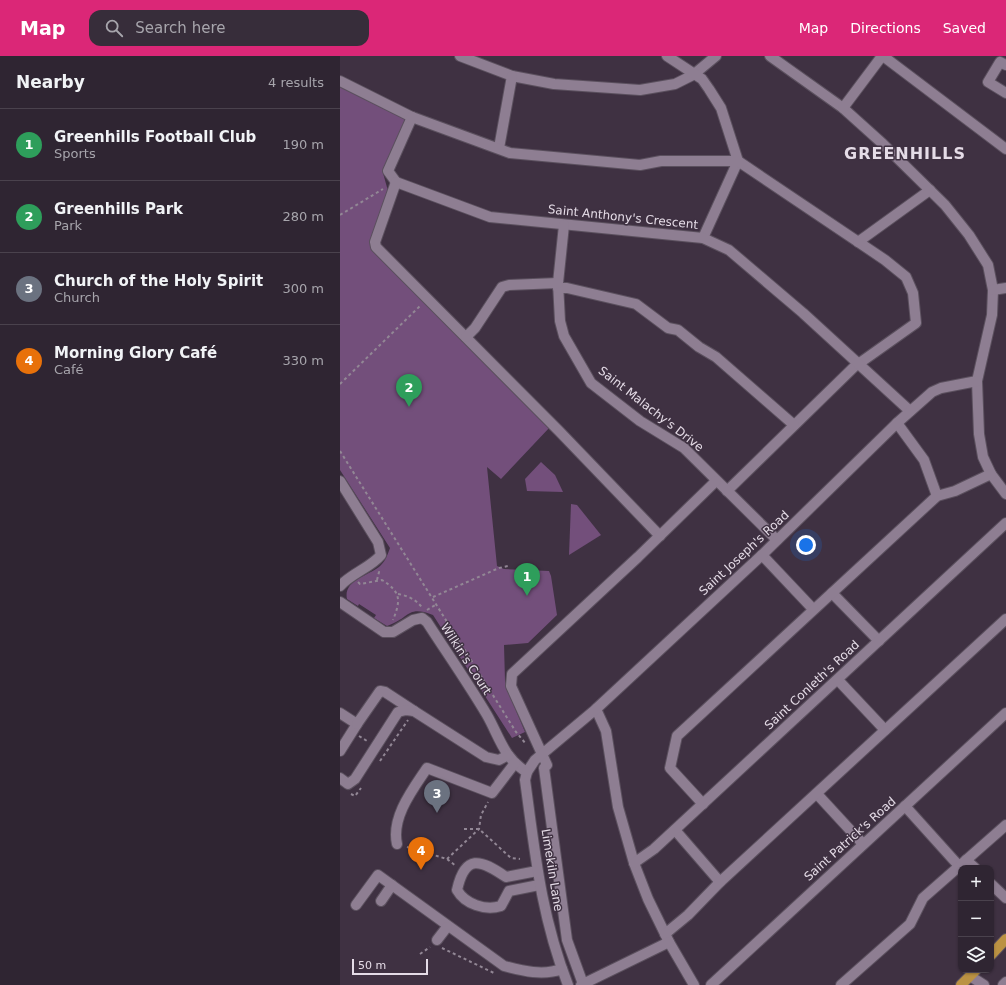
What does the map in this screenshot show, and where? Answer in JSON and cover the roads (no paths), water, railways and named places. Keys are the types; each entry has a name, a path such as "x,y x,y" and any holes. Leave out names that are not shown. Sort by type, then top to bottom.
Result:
{"main road":[{"path":"994,952 1006,939"},
{"path":"961,985 973,973"}],"street":[{"path":"460,56 512,76 554,84 640,90 675,84 693,75 716,56"},
{"path":"667,56 702,80 721,108 738,161 703,238"},
{"path":"770,56 843,108 883,144 930,190 969,235 988,264 993,290 992,315 977,381 979,434 983,457 991,474 1005,492"},
{"path":"843,108 883,56 1006,149"},
{"path":"1006,65 1000,62 988,82 1006,93"},
{"path":"499,148 512,76"},
{"path":"340,81 412,117 510,153 640,165 661,161 738,161 858,242 906,277 913,293 916,323 859,364 794,424 727,491"},
{"path":"412,117 388,171 396,182 375,242 376,247 660,536"},
{"name":"Saint Anthony's Crescent","path":"396,182 490,217 703,238 729,250 803,313 910,411"},
{"path":"858,242 930,190"},
{"name":"Saint Malachy's Drive","path":"564,225 558,285 560,321 564,336 591,383 640,421 684,448 777,540"},
{"path":"466,337 475,328 502,287 509,285 558,285 636,304 668,328 678,330 699,347 716,357 794,424"},
{"path":"993,290 1006,288"},
{"name":"Saint Joseph's Road","path":"539,758 596,709 762,555 897,423 932,392 941,388 977,381"},
{"path":"897,423 924,460 937,496"},
{"path":"703,804 670,768 677,736 937,496 955,491 991,474"},
{"path":"340,481 378,542 381,555 377,560 346,580 340,586"},
{"path":"716,481 660,536 512,674 511,686 539,758 547,765 544,768 567,940 582,984 667,938 720,882 1006,619"},
{"name":"Saint Conleth's Road","path":"634,863 654,849 675,830 1006,523"},
{"path":"762,555 813,609"},
{"path":"832,593 879,641"},
{"name":"Wilkin's Court","path":"340,602 384,632 393,632 413,620 422,618 427,622 488,717 512,759 527,772"},
{"path":"838,680 885,730"},
{"path":"340,751 380,692 385,692 412,715"},
{"path":"596,709 606,731 618,807 634,863 648,899 667,938 694,985"},
{"path":"340,778 348,784 352,782 398,712 406,710 412,715 486,757 499,760 512,759"},
{"path":"340,713 355,728"},
{"name":"Saint Patrick's Road","path":"711,985 1006,713"},
{"path":"527,772 539,758"},
{"path":"398,844 396,838 402,807 427,768 492,793 512,759"},
{"name":"Limekiln Lane","path":"527,772 525,780 539,885 549,929 568,985"},
{"path":"817,794 863,844"},
{"path":"905,806 962,863 967,865"},
{"path":"841,985 910,924 923,898 1006,825"},
{"path":"675,830 720,882"},
{"path":"478,862 493,868 506,877 509,891 501,906 491,909 462,899 456,890 460,876 470,864 478,862"},
{"path":"506,877 537,871"},
{"path":"356,905 378,875 504,966 524,971 548,973 562,969"},
{"path":"381,901 392,885"},
{"path":"509,891 539,885"},
{"path":"994,887 1006,898"},
{"path":"437,940 448,927"},
{"path":"973,973 984,985"},
{"path":"1003,985 1006,982"}],"place":[{"name":"Greenhills Park","path":"409,407"},
{"name":"Greenhills Football Club","path":"527,596"},
{"name":"Church of the Holy Spirit","path":"437,813"},
{"name":"Morning Glory Café","path":"421,870"}],"district":[{"name":"GREENHILLS","path":"905,153"}]}
